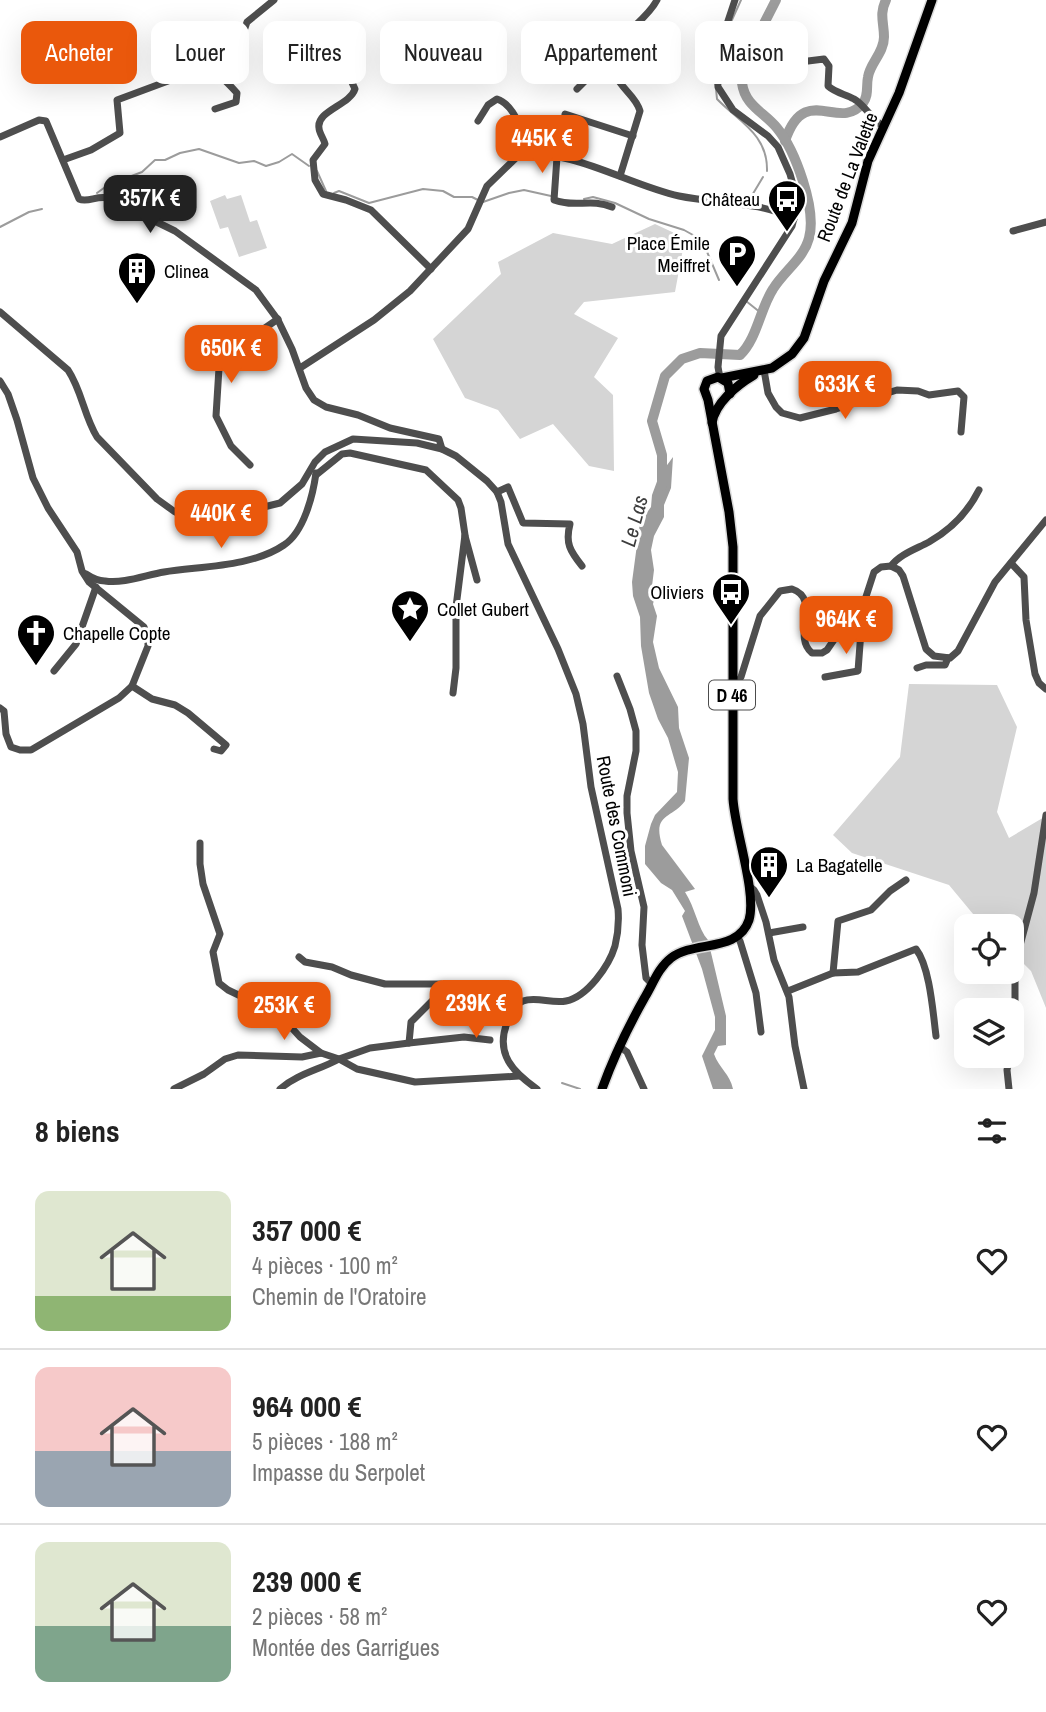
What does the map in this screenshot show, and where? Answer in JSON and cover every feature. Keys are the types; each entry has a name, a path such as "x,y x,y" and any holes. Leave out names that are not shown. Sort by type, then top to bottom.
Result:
{"main road":[{"name":"Route de La Valette","path":"730,394 761,371 785,360 804,338 824,281 852,223 864,172 899,93 930,0"},
{"name":"Route de La Valette","path":"718,378 761,371"},
{"path":"712,425 714,412 730,394 728,383 718,378 704,389 708,400 721,403"},
{"name":"D 46","path":"708,400 732,530 734,812 749,886 749,919 737,937"},
{"path":"602,1089 619,1046 666,961 688,949 727,942 737,937"}],"street":[{"path":"248,21 274,0"},
{"path":"640,21 657,0"},
{"path":"718,378 720,339 798,209 797,195 778,147 768,136 733,110 718,85 723,33 735,0"},
{"path":"808,61 824,59 829,66 828,86 858,102 884,127"},
{"path":"63,160 91,150 120,133 117,100 160,84"},
{"path":"215,109 236,102 237,93 229,84"},
{"path":"355,84 351,98 322,118 318,128 326,144 315,156 313,168 318,188 323,194 371,210 431,269"},
{"path":"577,89 582,84"},
{"path":"620,176 640,109 621,84"},
{"path":"478,121 493,101 499,99 505,103 520,131 519,155"},
{"path":"565,114 633,136"},
{"path":"0,137 44,120 79,199 84,201 98,197 108,198 175,232 256,290 278,319 306,388 320,405 358,415 390,428 439,439 442,449"},
{"path":"300,368 374,320 410,291 471,226 487,187 519,155 557,157 677,195 746,205 785,214 794,219"},
{"path":"557,157 555,197 558,202 571,205 593,201 612,207"},
{"path":"1013,231 1046,222"},
{"path":"0,312 68,370 76,383 97,437 157,499 175,512 195,514 280,503 302,484 315,462 325,452 353,439 417,443 442,449 469,466 497,492 508,487 523,523 570,524 568,549 582,566"},
{"path":"250,465 231,446 216,416 219,368 230,352 278,319"},
{"path":"761,371 776,408 782,413 800,418 897,390 918,391 929,396 958,391 964,397 961,432"},
{"path":"0,381 8,394 17,420 33,478 48,508 77,552 82,571 96,587 144,627 148,646 132,686 119,698 31,750 12,747 6,734 4,711 0,708"},
{"path":"316,475 342,454 350,453 426,470 458,500 464,519 465,535 456,607 456,668 453,693"},
{"path":"82,571 93,579 108,582 253,558 285,545 310,506 316,475 315,462"},
{"path":"732,682 738,681 742,674 762,612 783,589 798,591 806,600 804,639 807,649 812,653 825,652 840,631 864,607 872,575 878,569 891,566 898,558 931,541 952,525 966,510 979,489"},
{"name":"Route des Commoni","path":"497,492 502,502 508,544 572,681 580,707 591,787 616,892 618,930 609,959 581,994 564,1002 521,1002 510,1016 503,1037 503,1047"},
{"path":"917,668 945,665 948,658 958,651 993,586 1046,520"},
{"path":"465,535 477,580"},
{"path":"1011,563 1024,576 1035,674 1046,689"},
{"path":"891,566 903,576 926,649 934,656 948,658"},
{"path":"54,671 76,644 96,587"},
{"path":"825,677 858,671 861,631 855,618"},
{"path":"617,677 636,731 636,751 627,796 628,824 643,906 641,944 646,975 652,984"},
{"path":"132,686 152,699 175,705 188,713 226,745 221,751 214,749"},
{"path":"1015,998 1015,964 1032,898 1046,814"},
{"path":"200,843 203,884 220,934 213,952 219,983 228,990 280,1015 300,1037 321,1053 357,1069 415,1082 520,1076"},
{"path":"833,973 838,921 871,910 906,880"},
{"path":"749,886 757,895 774,960 788,991 804,1089"},
{"path":"769,933 803,927"},
{"path":"737,937 756,993 761,1032"},
{"path":"788,991 833,973 858,972 913,949 917,950 928,982 936,1036"},
{"path":"299,957 309,963 388,984 443,985 442,991 411,1022 409,1043"},
{"path":"280,1089 296,1077 370,1048 464,1037 490,1040 503,1037"},
{"path":"490,1040 503,1047 506,1060 520,1076 537,1089"},
{"path":"619,1046 630,1058 644,1089"},
{"path":"174,1089 222,1061 238,1055 304,1057 321,1053"},
{"path":"1008,1068 1009,1089"}],"shaded area":[{"path":"225,195 227,199 241,195 250,222 257,220 267,248 239,257 228,227 220,229 210,201"},
{"path":"655,224 685,238 675,292 584,302 574,314 618,338 594,377 613,395 614,471 589,466 553,424 520,439 498,410 465,398 433,339 501,274 498,262 553,233 612,244"},
{"path":"673,457 671,488 664,505 664,517 654,536 651,550 654,570 652,586 655,596 653,604 657,616 653,642 659,668 678,707 679,728 689,758 685,801 661,822 660,835 662,845 695,889 685,892 708,940 726,1016 726,1045 718,1046 714,1054 733,1089 713,1089 702,1056 715,1030 715,1017 702,969 682,916 685,911 672,890 661,883 645,864 645,846 651,824 655,815 677,792 678,772 668,738 649,693 641,646 640,617 633,596 632,582 640,522 651,507 659,476"},
{"path":"909,684 997,685 1017,727 997,812 1009,838 1046,816 1046,1008 1031,971 1024,964 1024,914 973,914 949,885 852,853 833,835 900,757"}],"waterway":[{"path":"731,21 741,0"},
{"name":"Le Las","path":"662,486 662,455 652,421 665,376 682,359 700,353 740,355 750,341 773,289 803,252 809,238 811,226 807,196 791,150 772,122 751,103 742,83 750,54 776,0"},
{"path":"785,141 793,123 802,114 812,111 844,113 854,111 863,103 867,94 869,72 883,43 882,14 886,0"},
{"path":"716,89 717,99 750,129 763,147 767,171"},
{"path":"97,193 108,185 142,172 155,160 165,160 199,149 239,163 254,161 266,166 292,154 309,166"},
{"path":"317,171 326,191"},
{"path":"748,202 763,177"},
{"path":"334,193 339,191 369,203 423,189 478,200"},
{"path":"483,202 524,190 551,196"},
{"path":"584,199 593,197 615,203 649,219 684,230 702,240 719,280"},
{"path":"0,227 29,212 42,209"},
{"path":"746,301 761,313"},
{"path":"562,1083 580,1089"}],"place":[{"name":"Château","path":"787,233"},
{"name":"Place Émile Meiffret","path":"737,288"},
{"name":"Clinea","path":"137,305"},
{"name":"Oliviers","path":"731,626"},
{"name":"Collet Gubert","path":"410,643"},
{"name":"Chapelle Copte","path":"36,667"},
{"name":"La Bagatelle","path":"769,899"}]}
